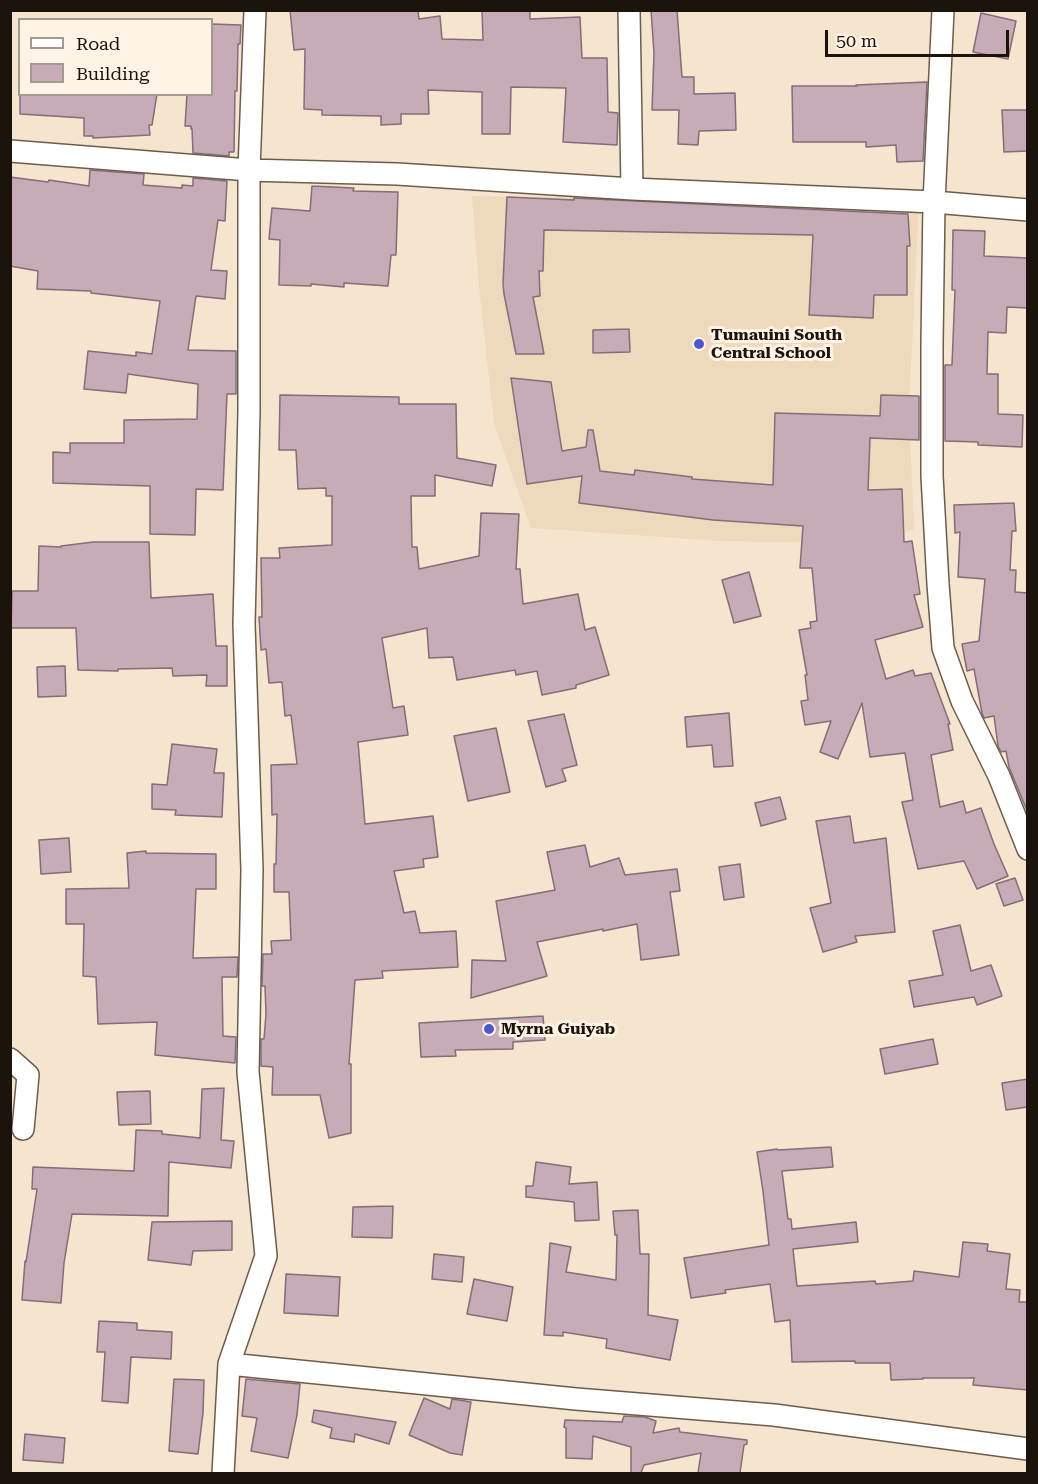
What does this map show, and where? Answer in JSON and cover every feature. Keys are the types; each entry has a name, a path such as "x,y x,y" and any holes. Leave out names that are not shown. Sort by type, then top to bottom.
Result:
{"street":[{"path":"223,1473 229,1364 266,1256 248,1072 252,870 244,624 249,412 249,170 255,10"},
{"path":"629,10 632,189"},
{"path":"943,10 934,202 932,343 932,476 943,648 962,701 999,777 1028,849"},
{"path":"10,152 249,170 397,174 632,189 934,202 1028,210"},
{"path":"10,1059 28,1075 23,1129"},
{"path":"229,1364 576,1399 774,1415 1028,1449"}],"shaded area":[{"name":"Tumauini South Central School","path":"472,196 919,202 909,410 914,529 871,544 720,541 531,528 494,424 478,277"}],"building":[{"path":"290,10 418,10 419,19 440,16 442,39 483,40 482,11 530,11 530,19 580,17 582,58 607,58 608,112 618,113 617,145 563,142 566,88 511,87 510,134 482,134 482,92 428,90 429,114 401,114 401,124 381,125 381,116 322,115 322,110 304,109 305,49 294,50"},
{"path":"651,10 677,10 682,77 694,77 694,94 735,93 736,130 699,131 698,145 678,144 679,110 652,110 654,53"},
{"path":"981,13 1016,21 1008,59 973,52"},
{"path":"213,24 241,25 240,44 238,44 237,91 235,91 234,152 229,152 229,156 193,153 192,129 191,126 185,126 187,96 213,96"},
{"path":"927,82 923,161 897,162 896,145 866,147 866,142 793,142 792,86 857,86"},
{"path":"20,96 157,96 152,125 149,125 150,135 93,138 93,136 84,136 84,118 20,114"},
{"path":"1002,110 1027,110 1028,151 1004,152"},
{"path":"90,170 144,174 143,185 182,188 182,185 193,186 193,178 227,181 225,221 218,220 211,270 227,271 225,299 196,296 188,350 236,351 236,394 227,394 223,490 196,489 195,535 150,534 150,486 53,483 53,452 70,453 70,443 124,443 124,420 197,419 198,384 128,374 126,393 84,389 88,351 136,356 136,352 152,354 160,301 91,293 91,291 37,289 38,271 10,266 10,177 89,186"},
{"path":"312,186 354,188 353,191 398,192 396,255 391,255 388,286 344,283 344,287 311,284 311,286 279,285 280,240 269,239 272,208 310,211"},
{"path":"507,197 574,200 574,198 908,214 910,246 907,246 907,295 874,295 873,318 809,315 813,235 544,230 543,271 539,271 540,296 533,297 544,354 516,354 503,284"},
{"path":"953,230 985,231 984,256 1028,258 1028,308 1007,307 1006,333 988,332 987,374 998,374 998,414 1023,415 1022,447 945,441 945,365 952,365 955,290 952,290"},
{"path":"629,329 630,352 593,353 593,330"},
{"path":"511,378 551,382 562,451 586,447 588,430 593,430 600,471 634,475 635,470 692,477 692,479 773,485 775,413 880,416 881,395 919,396 919,440 870,438 868,490 902,489 904,542 912,541 920,594 914,595 923,627 875,640 886,679 913,670 915,676 931,673 950,724 948,724 953,750 931,755 940,807 963,801 966,813 981,808 1008,876 977,889 964,861 918,869 902,802 913,800 905,753 870,757 862,703 838,759 820,752 831,721 805,725 801,701 808,700 805,675 807,675 799,630 811,628 810,622 817,621 812,568 800,568 803,526 713,520 579,503 582,476 527,484"},
{"path":"280,395 399,397 399,404 456,404 457,458 496,465 492,486 435,475 435,496 411,496 412,547 417,547 419,569 479,556 481,513 519,514 516,569 520,569 523,604 578,594 585,630 595,627 609,675 576,685 576,688 542,695 537,671 516,675 515,670 457,680 453,657 429,658 427,628 382,638 393,708 404,706 408,735 358,742 365,824 433,816 438,857 423,859 424,867 394,871 404,913 415,911 420,933 456,931 458,967 382,971 383,978 355,980 349,1064 351,1064 351,1133 329,1138 320,1095 272,1095 273,1067 261,1066 261,1039 264,1039 266,1014 265,986 262,986 263,954 272,954 271,941 291,940 289,892 274,892 277,814 272,815 271,765 297,764 291,715 285,716 282,682 269,683 266,649 261,650 259,617 262,617 261,558 280,558 279,548 332,545 332,496 326,496 326,488 298,489 296,450 279,450"},
{"path":"1014,503 1016,531 1012,531 1010,570 1016,570 1015,592 1028,593 1028,813 1009,767 1006,751 1001,752 998,746 994,716 984,718 982,713 974,669 967,671 962,644 979,641 985,579 958,577 960,532 955,533 954,505"},
{"path":"93,542 149,542 151,598 213,594 216,646 227,646 227,686 206,686 207,675 173,676 172,668 118,669 118,671 78,670 76,628 11,628 12,591 38,591 39,546 61,547"},
{"path":"749,572 761,616 734,623 722,580"},
{"path":"65,666 66,696 38,697 37,667"},
{"path":"729,713 733,766 714,767 712,745 687,747 685,717"},
{"path":"564,714 577,765 562,769 566,781 546,787 528,721"},
{"path":"496,728 510,792 468,801 454,736"},
{"path":"172,744 217,749 214,773 224,773 222,817 175,815 176,810 152,809 152,784 167,785"},
{"path":"780,797 786,819 761,826 755,803"},
{"path":"850,816 854,843 886,838 895,932 855,936 857,942 823,952 810,908 831,903 816,821"},
{"path":"69,838 71,872 41,874 39,840"},
{"path":"585,845 590,867 619,858 625,875 677,869 680,891 670,892 679,955 641,960 637,924 537,942 547,976 471,998 472,960 506,961 496,901 555,890 547,852"},
{"path":"146,851 146,853 216,854 216,889 196,889 193,958 238,957 237,977 222,977 223,1036 236,1037 235,1063 155,1055 157,1022 98,1024 96,977 83,976 84,924 66,924 66,889 129,888 127,853"},
{"path":"740,864 744,897 724,900 719,867"},
{"path":"1015,878 1023,900 1004,906 996,884"},
{"path":"960,925 971,971 991,965 1002,996 977,1005 974,997 914,1007 909,981 943,975 933,931"},
{"path":"543,1016 545,1040 513,1042 513,1049 455,1050 456,1056 421,1057 419,1023"},
{"path":"933,1039 938,1064 885,1074 880,1049"},
{"path":"1028,1079 1028,1107 1006,1110 1002,1083"},
{"path":"224,1088 221,1140 234,1141 231,1168 169,1162 168,1216 72,1214 64,1263 61,1303 22,1300 25,1261 37,1189 32,1189 33,1167 134,1171 136,1130 162,1131 162,1134 200,1138 202,1089"},
{"path":"150,1091 151,1124 119,1125 117,1092"},
{"path":"831,1147 833,1167 782,1171 788,1219 791,1219 792,1229 856,1222 858,1242 793,1249 797,1286 913,1281 914,1271 959,1277 963,1242 988,1244 987,1251 1010,1254 1006,1289 1020,1290 1019,1302 1028,1302 1028,1390 973,1385 974,1378 891,1380 890,1363 792,1362 790,1320 775,1322 770,1284 725,1290 726,1293 691,1298 684,1258 769,1245 757,1152"},
{"path":"536,1162 571,1167 569,1184 597,1182 599,1220 575,1221 574,1202 526,1197 526,1186 533,1186"},
{"path":"393,1206 392,1238 352,1237 353,1207"},
{"path":"638,1210 640,1254 649,1254 648,1315 678,1320 670,1360 606,1348 607,1339 563,1332 563,1336 544,1335 550,1243 571,1247 566,1272 616,1280 617,1235 615,1235 613,1211"},
{"path":"232,1221 232,1250 193,1251 191,1265 148,1260 152,1222"},
{"path":"434,1254 464,1257 462,1282 432,1279"},
{"path":"286,1274 340,1277 338,1316 284,1313"},
{"path":"474,1279 513,1287 507,1321 467,1314"},
{"path":"99,1321 137,1323 137,1330 172,1332 171,1359 131,1357 128,1403 102,1401 105,1352 97,1352"},
{"path":"174,1379 204,1380 198,1454 169,1451"},
{"path":"246,1379 300,1384 297,1415 288,1458 251,1451 257,1418 242,1416"},
{"path":"424,1398 450,1409 452,1399 471,1402 462,1455 450,1453 409,1435"},
{"path":"314,1410 396,1422 389,1444 355,1434 354,1442 330,1438 332,1428 312,1422"},
{"path":"624,1416 645,1417 656,1421 653,1433 679,1428 680,1432 747,1440 747,1444 744,1445 740,1473 698,1473 701,1453 644,1465 641,1473 631,1473 631,1447 593,1436 592,1459 566,1458 565,1420 622,1422"},
{"path":"25,1434 65,1438 63,1463 23,1460"}],"place":[{"name":"Tumauini South Central School","path":"699,344"},
{"name":"Myrna Guiyab","path":"489,1029"}]}
